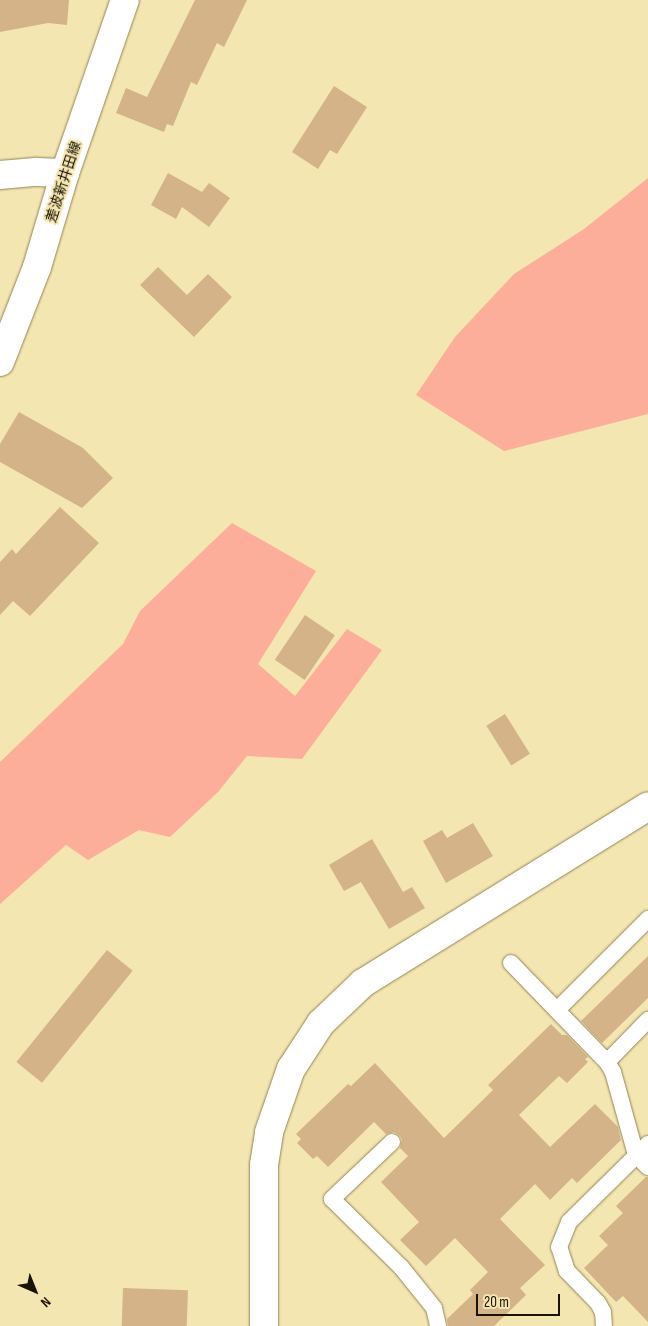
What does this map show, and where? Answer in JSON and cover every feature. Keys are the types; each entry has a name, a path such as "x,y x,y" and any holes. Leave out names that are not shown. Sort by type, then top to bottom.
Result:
{"street":[{"name":"差波新井田線","path":"0,362 37,267 66,173 125,0"},
{"path":"0,175 36,172 66,173"},
{"path":"264,1326 264,1165 269,1132 291,1069 321,1023 363,983 648,806"}],"lane":[{"path":"557,1010 648,919"},
{"path":"511,963 607,1062 613,1072 644,1155 569,1222 559,1247 567,1271 598,1303 603,1312 604,1326"},
{"path":"607,1062 648,1020"},
{"path":"392,1142 332,1199 401,1267 434,1308 438,1326"}],"shaded area":[{"path":"648,178 648,414 504,451 416,395 455,337 514,274 584,229"},
{"path":"232,523 316,571 258,664 295,696 347,629 382,650 302,759 247,756 218,792 170,837 139,830 88,860 66,845 0,904 0,762 123,644 140,611"}],"building":[{"path":"0,0 69,0 67,25 48,23 0,32"},
{"path":"195,0 247,0 224,47 217,43 197,85 191,82 173,126 167,124 164,132 116,113 126,88 147,97"},
{"path":"334,86 367,107 337,154 330,150 318,169 292,152"},
{"path":"168,173 202,192 209,183 230,198 209,227 182,207 176,219 151,205"},
{"path":"158,267 187,295 208,274 232,297 194,337 140,285"},
{"path":"19,412 83,448 113,478 82,508 0,462 0,444"},
{"path":"60,507 99,543 30,616 13,601 0,615 0,562 12,549 16,554"},
{"path":"305,615 335,635 305,680 275,660"},
{"path":"505,714 530,754 511,766 486,726"},
{"path":"473,823 493,856 446,883 423,841 442,830 447,838"},
{"path":"372,839 403,892 412,887 425,908 389,929 361,882 344,891 329,865"},
{"path":"107,950 133,971 42,1083 16,1062"},
{"path":"648,956 648,998 602,1043 581,1021"},
{"path":"551,1024 562,1035 567,1035 588,1057 585,1059 588,1062 567,1083 559,1076 519,1115 550,1147 595,1104 618,1127 621,1140 577,1183 572,1178 550,1200 535,1184 500,1219 545,1265 520,1288 526,1295 494,1326 448,1326 447,1319 473,1294 470,1290 488,1272 455,1238 426,1266 400,1240 419,1222 381,1182 408,1156 400,1148 402,1140 400,1136 394,1132 386,1134 374,1122 328,1167 317,1156 313,1159 297,1143 301,1139 296,1134 348,1084 351,1086 375,1063 444,1138 493,1090 488,1085"},
{"path":"648,1177 648,1322 623,1296 616,1302 584,1268 608,1245 599,1236 623,1213 616,1206"},
{"path":"123,1288 188,1290 187,1326 122,1326"}]}
